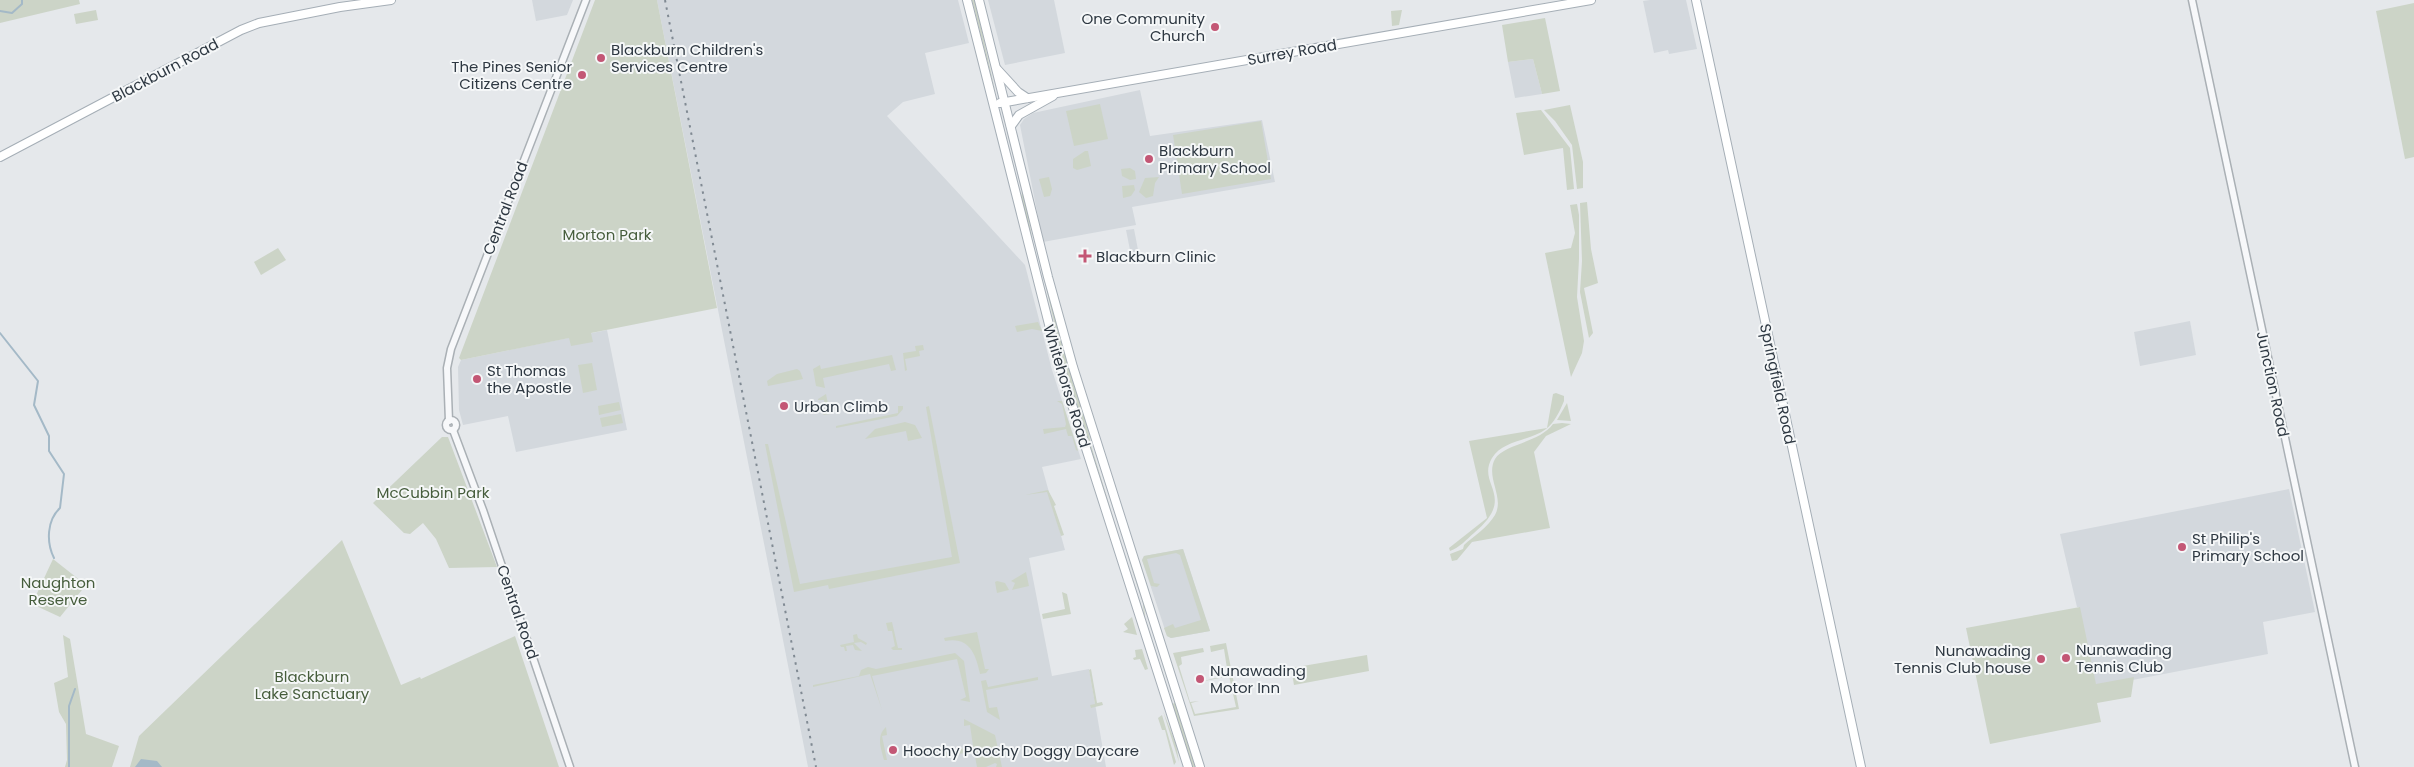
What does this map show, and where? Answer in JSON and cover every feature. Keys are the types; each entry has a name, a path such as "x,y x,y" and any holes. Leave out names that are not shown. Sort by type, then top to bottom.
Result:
{"main road":[{"name":"Blackburn Road","path":"0,157 241,30 259,23 367,2 391,0"},
{"name":"Whitehorse Road","path":"967,0 1059,364 1188,767"},
{"name":"Whitehorse Road","path":"980,0 1048,277 1100,455 1200,767"},
{"name":"Surrey Road","path":"993,104 1591,0"},
{"name":"Springfield Road","path":"1696,0 1861,767"},
{"path":"996,67 1018,92 1027,98"},
{"path":"1011,126 1014,119 1024,111 1060,93"},
{"path":"1028,244 1034,242 1037,231"},
{"path":"1037,279 1042,274 1048,277"}],"street":[{"name":"Central Road","path":"570,767 483,510 453,430 446,427 449,421 447,368 450,349 586,0"},
{"name":"Junction Road","path":"2192,0 2355,767"}],"shaded area":[{"path":"532,0 573,0 567,15 536,21"},
{"path":"657,0 958,0 969,43 925,53 935,94 903,102 887,116 1025,265 1052,370 1081,459 1042,467 1065,550 1029,558 1052,676 1089,669 1106,767 808,767"},
{"path":"988,0 1054,0 1065,53 1005,65"},
{"path":"1686,0 1697,49 1669,54 1668,50 1654,53 1643,1"},
{"path":"1533,59 1542,94 1515,98 1508,62"},
{"name":"Blackburn Primary School","path":"1140,90 1150,136 1262,120 1275,182 1132,207 1136,225 1043,242 1020,125 1024,119 1033,113"},
{"path":"1134,229 1139,255 1138,259 1132,260 1126,230"},
{"path":"2190,321 2196,355 2140,366 2134,332"},
{"path":"607,330 627,430 516,452 508,416 463,425 459,410 458,367 461,360"},
{"path":"2289,489 2315,612 2263,622 2268,654 2096,687 2079,607 2077,607 2060,534"},
{"path":"1183,549 1210,631 1171,638 1167,636 1142,560 1144,556"}],"green space":[{"path":"0,0 79,0 80,4 0,23"},
{"name":"Morton Park","path":"595,0 657,0 717,308 591,333 593,342 571,346 569,338 461,360 459,358"},
{"path":"972,0 975,0 996,95"},
{"path":"2414,3 2414,157 2405,159 2376,11"},
{"path":"96,10 98,20 76,24 74,14"},
{"path":"1402,10 1399,25 1392,26 1391,11"},
{"path":"1545,18 1560,91 1542,94 1533,59 1508,62 1502,25"},
{"path":"1100,104 1108,139 1074,146 1066,111"},
{"path":"1570,105 1583,162 1583,188 1577,189 1572,145 1555,121 1544,110"},
{"path":"1541,110 1570,148 1574,189 1567,190 1563,148 1524,155 1516,113"},
{"path":"1003,116 1026,204 1032,237 1021,200 1022,191"},
{"path":"1261,121 1271,179 1182,194 1173,135"},
{"path":"1088,151 1091,166 1077,170 1073,168 1073,159"},
{"path":"1130,168 1135,171 1136,179 1130,180 1122,176 1121,169"},
{"path":"1049,177 1052,189 1050,196 1044,197 1039,179"},
{"path":"1159,177 1155,183 1153,196 1146,198 1139,192 1145,178"},
{"path":"1134,185 1135,190 1131,196 1123,198 1122,186"},
{"path":"1587,202 1591,249 1598,283 1584,288 1593,333 1589,338 1580,292 1582,261 1580,203"},
{"path":"1577,204 1579,215 1579,259 1577,297 1584,341 1582,353 1571,377 1545,253 1571,248 1575,233 1570,205"},
{"path":"278,248 286,260 261,275 254,262"},
{"path":"1044,279 1091,445 1119,537 1063,360"},
{"path":"1038,322 1042,331 1032,329 1017,332 1015,326"},
{"path":"923,345 924,350 919,351 920,356 905,359 907,370 905,371 903,353 916,351 915,346"},
{"path":"892,355 896,370 891,371 889,364 823,378 825,388 816,386 813,369 820,365 821,369"},
{"path":"592,363 597,390 583,393 578,365"},
{"path":"797,369 800,371 803,379 768,386 767,381 777,374"},
{"path":"1556,393 1564,396 1564,401 1547,428 1553,394"},
{"path":"826,394 830,414 824,415 821,412 826,410 824,400 818,399"},
{"path":"1057,401 1062,401 1078,451 1072,436 1068,436 1066,429 1044,434 1043,429 1065,427 1062,404"},
{"path":"619,402 621,410 599,415 598,406"},
{"path":"1567,403 1571,421 1557,420"},
{"path":"898,406 903,406 903,409 897,416 836,428 836,426 898,413"},
{"path":"929,406 960,563 829,589 828,585 794,592 765,444 768,444 800,584 952,557 926,407"},
{"path":"621,414 623,423 602,427 600,418"},
{"path":"905,422 915,425 922,438 908,441 906,431 865,439 875,429"},
{"path":"1553,424 1571,424 1546,436 1534,452 1550,528 1472,542 1457,560 1452,561 1450,554 1463,549 1464,545 1485,527 1495,515 1498,501 1492,473 1495,459 1506,450 1539,435"},
{"path":"1547,428 1540,433 1510,444 1497,452 1492,458 1488,467 1495,500 1493,509 1487,520 1474,533 1460,546 1450,551 1449,548 1487,518 1469,441"},
{"name":"McCubbin Park","path":"442,437 448,437 497,567 449,568 436,539 423,523 410,534 404,533 373,503"},
{"path":"1048,490 1056,505 1054,506 1064,535 1061,536 1047,492 1025,495"},
{"name":"Blackburn Lake Sanctuary","path":"342,540 401,685 420,677 421,679 515,636 559,767 130,767 139,736"},
{"path":"1183,549 1210,631 1171,638 1167,636 1164,628 1173,624 1175,628 1201,620 1180,555 1176,553 1147,559 1154,583 1160,584 1157,587 1151,586 1142,560 1144,556"},
{"path":"1127,555 1144,603 1145,618 1170,696 1144,618 1143,603"},
{"name":"Naughton Reserve","path":"53,559 86,585 60,617 32,604"},
{"path":"1026,572 1029,586 1012,590 1015,583 1011,581"},
{"path":"995,582 1005,583 1009,590 997,593"},
{"path":"1062,592 1067,594 1071,614 1043,619 1042,614 1065,609"},
{"path":"2080,607 2096,684 2134,677 2131,697 2097,703 2101,722 1990,744 1966,628"},
{"path":"1132,617 1137,635 1123,632 1128,629 1124,624"},
{"path":"892,622 898,648 902,648 902,650 893,650 891,648 895,646 892,631 888,631 886,623"},
{"path":"977,632 985,669 989,669 986,673 980,674 973,653 966,644 953,640 945,641 944,638"},
{"path":"857,634 858,638 867,643 866,645 861,642 854,643 862,651 855,650 853,645 846,646 847,651 845,651 844,647 840,645 854,642 853,635"},
{"path":"63,635 70,639 86,734 119,746 112,767 65,767 67,760 66,724 59,712 54,683 68,677"},
{"path":"1226,643 1239,709 1194,716 1173,653 1203,648 1204,652 1181,657 1182,664 1179,666 1190,702 1199,701 1191,703 1195,714 1236,707 1229,676 1195,683 1228,675 1224,649 1211,652 1210,646"},
{"path":"1142,649 1148,669 1145,670 1140,659 1134,660 1133,658 1136,657 1135,650"},
{"path":"955,653 964,661 970,702 960,700 966,697 957,659 872,676 882,710 870,674 813,687 813,685 859,676 861,670 868,667 876,669"},
{"path":"1367,655 1369,671 1294,685 1291,668"},
{"path":"1091,669 1097,703 1102,702 1103,705 1091,708 1090,705 1095,704 1089,670"},
{"path":"1038,677 1038,680 986,690 989,708 997,707 1000,720 987,712 981,681 986,680 988,687"},
{"path":"1175,702 1196,767 1192,767 1172,705"},
{"path":"1163,711 1176,744 1179,762"},
{"path":"1162,715 1176,762 1174,765 1165,730 1162,730 1158,718"},
{"path":"964,719 995,735 1002,767 996,767 997,764 995,763 986,767 977,767 974,751 944,757 943,753 973,746 970,725 964,726"},
{"path":"886,727 887,735 882,736 887,760 884,760 880,738"}],"water":[{"path":"141,759 157,761 162,767 135,767"}],"waterway":[{"path":"0,11 12,13 22,4 22,0"},
{"path":"0,333 38,381 34,405 49,436 49,451 64,474 60,508 52,519 49,532 51,552 54,558"},
{"path":"69,767 69,706 75,689"}],"railway":[{"path":"665,0 816,767"}],"place":[{"name":"One Community Church","path":"1215,27"},
{"name":"Blackburn Children's Services Centre","path":"601,58"},
{"name":"The Pines Senior Citizens Centre","path":"582,75"},
{"name":"Blackburn Primary School","path":"1149,159"},
{"name":"Blackburn Clinic","path":"1085,256"},
{"name":"St Thomas the Apostle","path":"477,379"},
{"name":"Urban Climb","path":"784,406"},
{"name":"St Philip's Primary School","path":"2182,547"},
{"name":"Nunawading Tennis Club","path":"2066,658"},
{"name":"Nunawading Tennis Club house","path":"2041,659"},
{"name":"Nunawading Motor Inn","path":"1200,679"},
{"name":"Hoochy Poochy Doggy Daycare","path":"893,750"}]}
